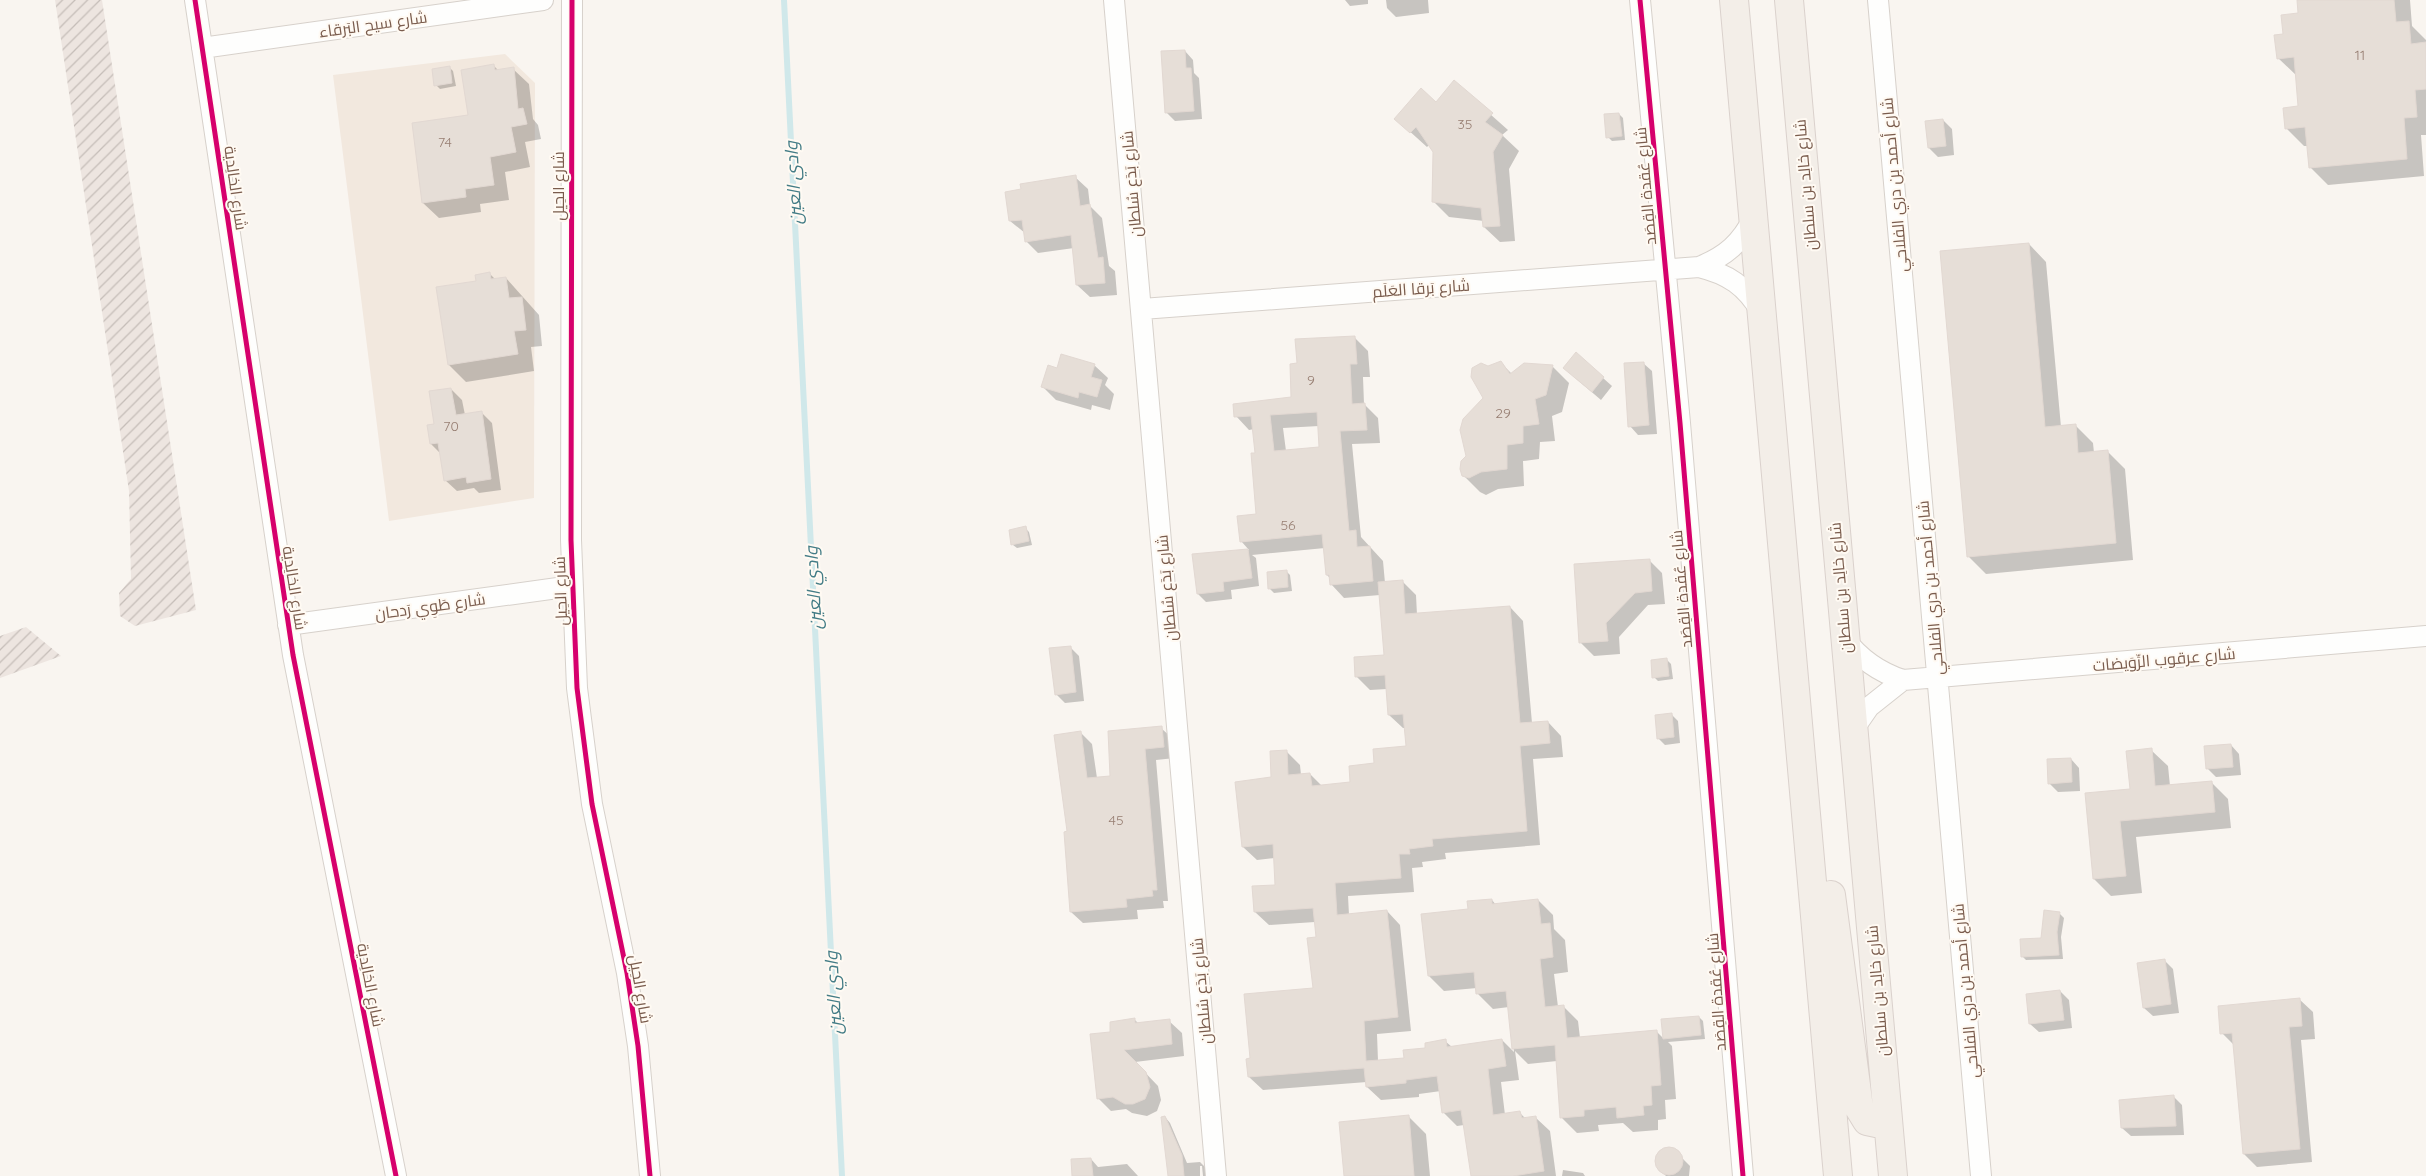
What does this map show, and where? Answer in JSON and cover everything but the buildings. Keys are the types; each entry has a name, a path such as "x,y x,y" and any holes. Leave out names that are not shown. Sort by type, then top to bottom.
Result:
{"main road":[{"path":"1734,0 1838,1176"},
{"name":"شارع خالِد بن سلطان","path":"1789,0 1893,1176"},
{"path":"1806,810 1821,846 1829,875 1858,1108 1867,1121 1881,1124 1888,1121"}],"street":[{"name":"شارع الخالِدية","path":"195,0 288,625 396,1176"},
{"name":"شارع سيح البَرقاء","path":"202,48 543,0"},
{"name":"شارع الحِيل","path":"572,0 570,287 574,649 580,727 592,804 630,991 638,1046 650,1176"},
{"name":"شارع بَدَع سُلطان","path":"1114,0 1216,1176"},
{"name":"شارع عُقدة القِصَد","path":"1640,0 1666,270 1743,1176"},
{"name":"شارع أحمد بن دري الفلاحي","path":"1878,0 1982,1176"},
{"name":"شارع بَرقا العَلَم","path":"1142,309 1699,267 1717,260 1733,249 1745,234 1754,217"},
{"name":"شارع بَرقا العَلَم","path":"1699,267 1719,272 1737,282 1752,296 1762,314"},
{"name":"شارع طَوِي رَدحان","path":"288,625 572,586"},
{"name":"شارع عرقوب الرِّوَيضات","path":"1844,638 1853,650 1876,669 1903,680 1938,679 2426,636"},
{"path":"1853,730 1869,707 1903,680"}],"shaded area":[{"path":"55,0 102,0 196,610 135,626 120,616 119,593 131,579 129,491"},
{"path":"505,54 535,83 534,498 389,521 333,75"},
{"path":"26,627 61,656 0,678 0,636"}],"waterway":[{"name":"وادي العين","path":"784,0 842,1176"}],"cycle path":[{"path":"195,0 293,655 396,1176"},
{"path":"572,0 571,540 577,688 592,804 627,973 638,1046 650,1176"},
{"path":"1640,0 1680,423 1743,1176"}]}
